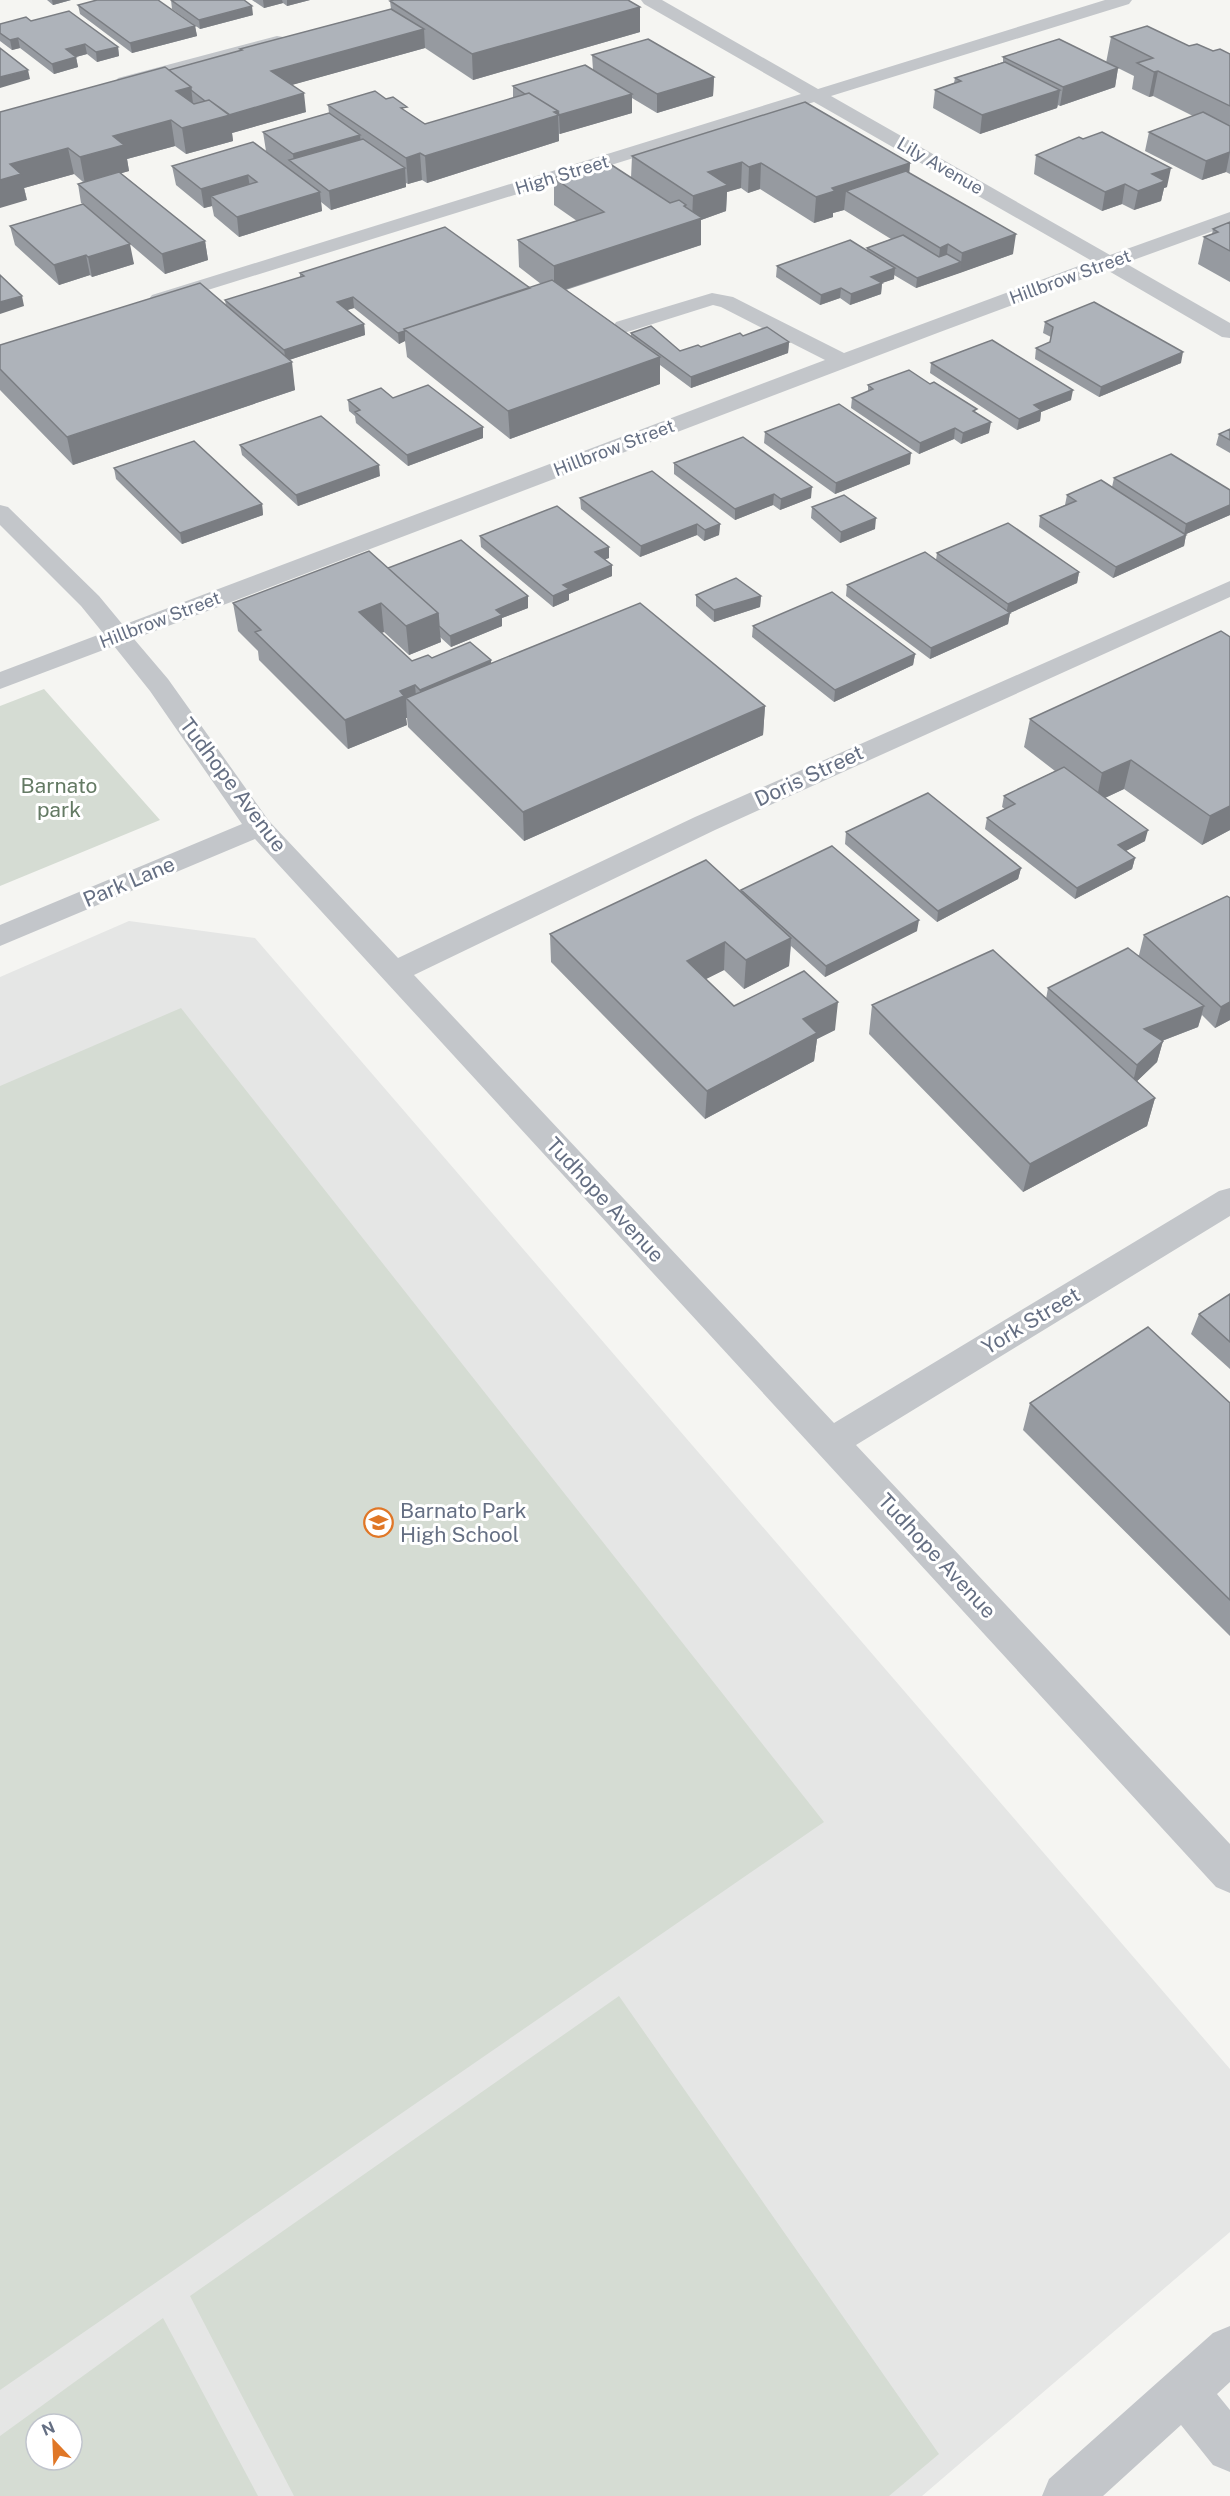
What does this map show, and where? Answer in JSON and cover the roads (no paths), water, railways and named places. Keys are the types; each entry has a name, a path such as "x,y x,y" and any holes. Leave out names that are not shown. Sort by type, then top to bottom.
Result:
{"street":[{"name":"Lily Avenue","path":"650,0 1107,264 1230,332"},
{"name":"High Street","path":"146,304 1123,0"},
{"path":"102,87 296,36"},
{"name":"Hillbrow Street","path":"0,681 844,361 1230,218"},
{"path":"624,327 712,299 726,301 844,361"},
{"name":"Tudhope Avenue","path":"0,512 90,601 159,685 259,828 832,1442 1230,1873"},
{"name":"Doris Street","path":"393,973 537,901 1230,588"},
{"name":"Park Lane","path":"0,936 259,828"},
{"name":"York Street","path":"832,1442 1230,1200"},
{"path":"1066,2496 1230,2350"},
{"path":"1184,2391 1230,2448"}],"place":[{"name":"Barnato Park High School","path":"379,1523"}],"park label":[{"name":"Barnato park","path":"59,798"}]}
